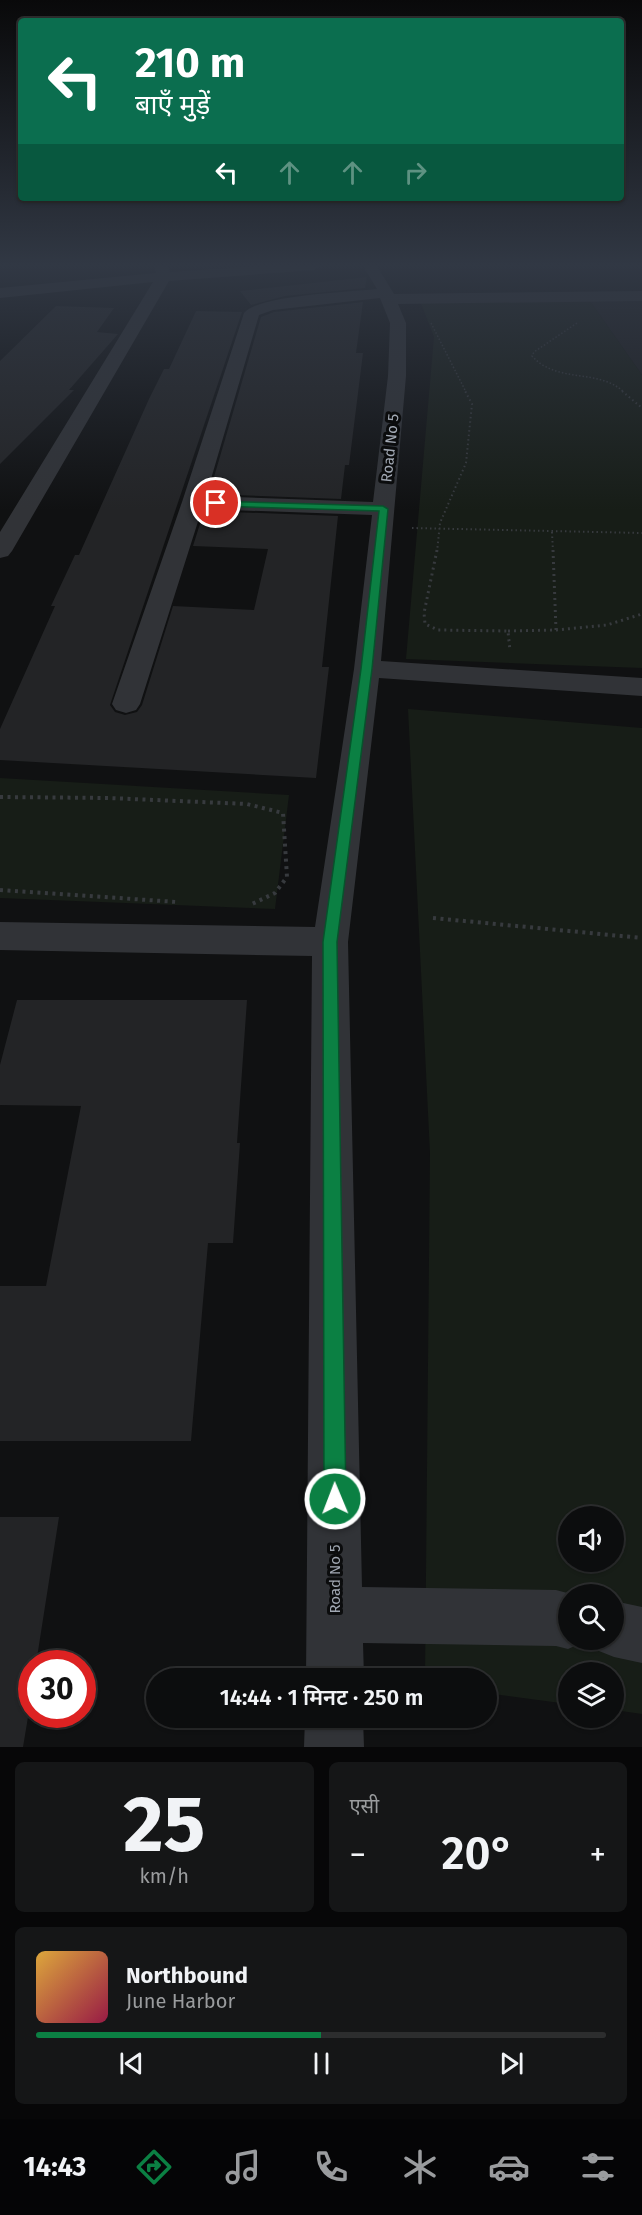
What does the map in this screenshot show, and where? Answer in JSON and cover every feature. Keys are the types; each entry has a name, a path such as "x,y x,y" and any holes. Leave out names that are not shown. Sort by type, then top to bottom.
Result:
{"street":[{"path":"0,551 118,348"},
{"path":"126,704 241,348"},
{"name":"Road No 5","path":"335,1668 330,942 367,669 398,376 398,348"},
{"path":"193,502 382,517"},
{"path":"367,669 642,687"},
{"path":"0,936 330,942"},
{"path":"336,1615 558,1618"},
{"path":"624,1631 642,1635"},
{"path":"334,1728 334,1747"}],"path":[{"path":"443,348 472,404 466,464 440,522 436,563 424,613 425,624 438,630 556,630 607,625 642,614"},
{"path":"541,348 532,356 541,366 615,384 642,408"},
{"path":"382,517 440,530 642,533"},
{"path":"552,532 556,630"},
{"path":"508,631 512,678"},
{"path":"0,797 247,804 283,813 287,877 275,893 247,906"},
{"path":"0,890 188,902"},
{"path":"433,918 642,938"}],"shaded area":[{"path":"433,348 623,348 642,375 642,668 406,659"},
{"path":"623,348 642,348 642,375"},
{"path":"408,709 642,728 642,1714 624,1711 624,1662 558,1662 558,1703 497,1694 497,1668 425,1668 430,1153"},
{"path":"0,778 289,795 275,909 0,898"}],"building":[{"path":"14,348 106,348 69,390 74,390 0,464 0,361"},
{"path":"179,348 230,348 110,705 115,712 125,715 137,712 142,705 173,606 254,610 268,549 193,546 204,511 338,516 322,667 329,667 316,778 0,760 0,729 55,606 51,606 75,555 79,555 149,399 164,369 169,369"},
{"path":"252,348 357,348 356,353 363,353 349,465 345,465 341,499 209,494"},
{"path":"17,1000 247,1000 233,1243 208,1243 191,1441 0,1441 0,1286 46,1286 81,1106 0,1105 0,1065"},
{"path":"0,1517 59,1517 38,1650 18,1650 18,1728 26,1728 23,1747 0,1747"}],"route":[{"path":"216,503 383,509 367,669 330,942 335,1499"}]}
